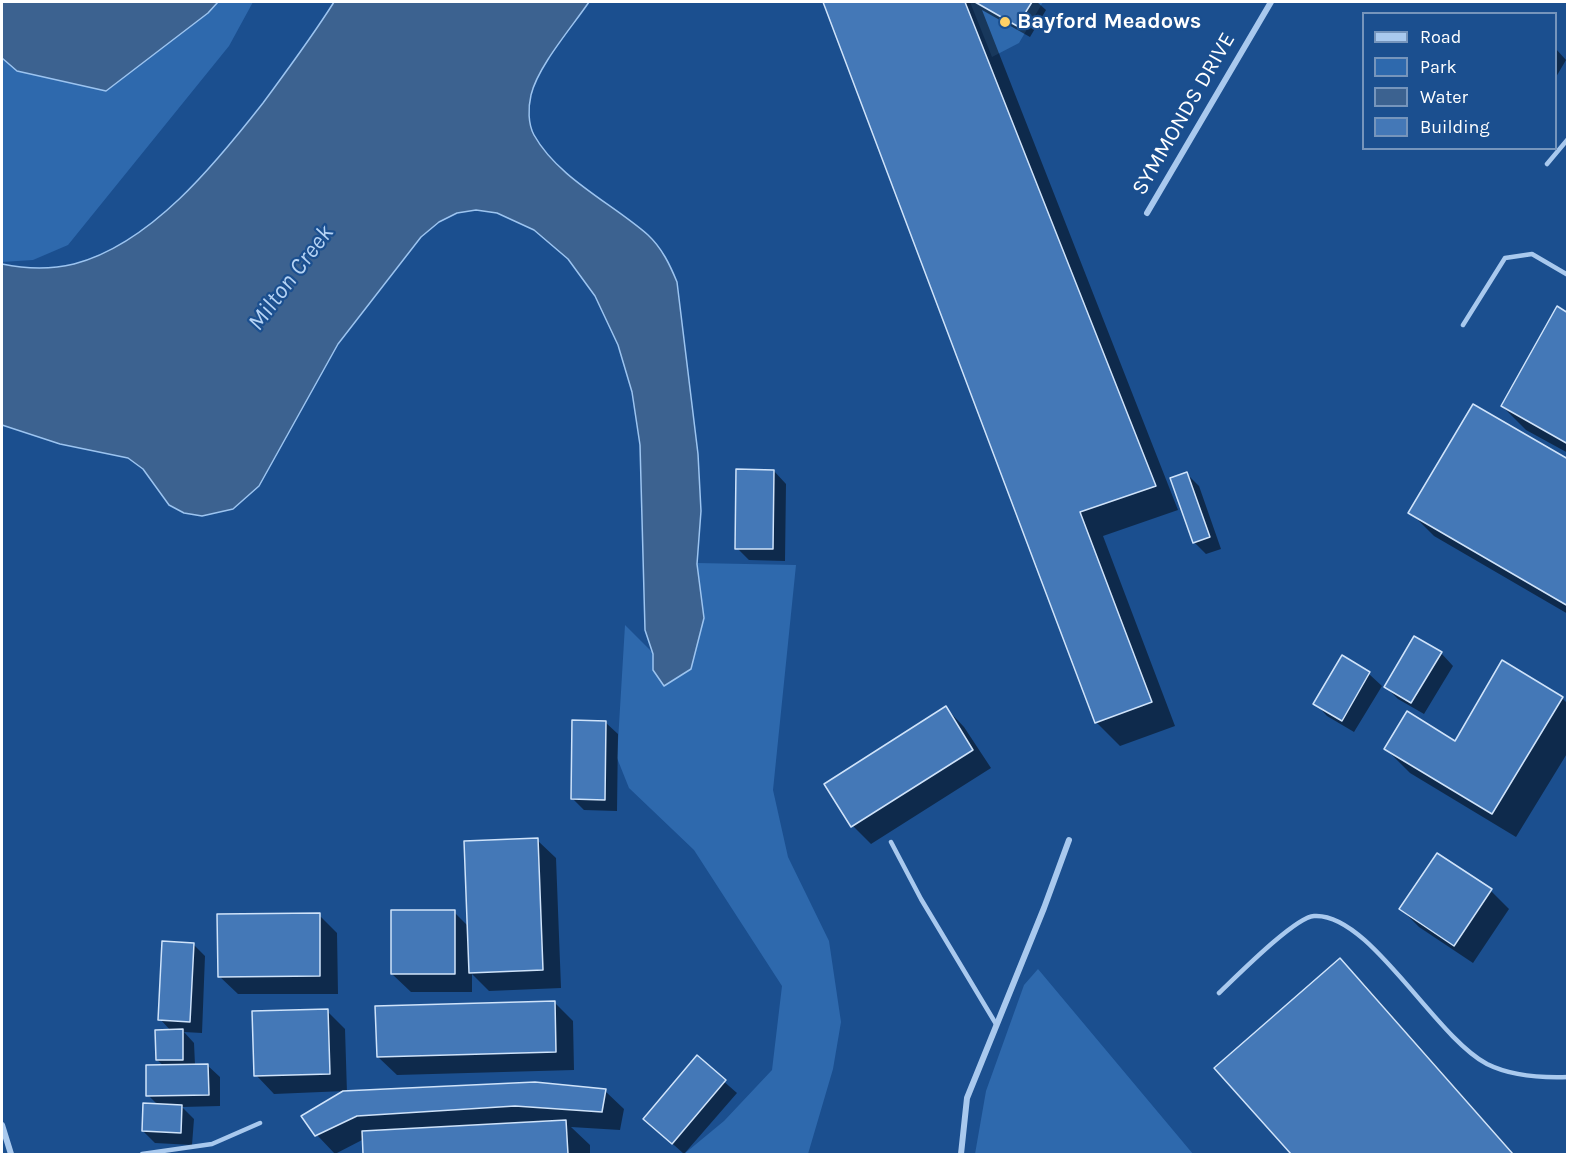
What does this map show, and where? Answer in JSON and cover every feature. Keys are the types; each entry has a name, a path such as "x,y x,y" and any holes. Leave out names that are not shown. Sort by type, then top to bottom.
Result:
{"street":[{"name":"SYMMONDS DRIVE","path":"1147,213 1271,2"},
{"path":"961,1155 967,1098 1044,909 1069,840"},
{"path":"2,1125 12,1155"}],"lane":[{"path":"1547,164 1568,139"},
{"path":"1463,325 1505,258 1532,254 1568,274"},
{"path":"891,842 921,899 996,1024"},
{"path":"1219,993 1292,927 1313,915 1335,919 1355,930 1371,945 1446,1030 1471,1053 1488,1064 1517,1074 1568,1077"},
{"path":"142,1155 212,1144 260,1123"}],"green space":[{"path":"2,2 253,2 229,46 68,245 33,260 2,262"},
{"path":"589,2 548,59 535,84 529,105 532,131 544,150 571,177 653,240 665,257 677,282 698,454 701,511 697,563 796,565 773,790 788,857 829,941 841,1022 833,1069 808,1154 684,1154 724,1121 772,1070 782,986 694,850 629,788 617,758 625,625 652,652 645,630 640,445 632,392 618,345 595,296 568,259 534,230 497,213 476,210 457,213 439,222 421,237 338,344 259,486 233,509 202,516 184,513 169,505 143,469 128,458 60,444 2,425 2,381"},
{"name":"Bayford Meadows","path":"970,2 1043,2 1019,43 992,57"},
{"path":"1038,969 1193,1154 975,1154 986,1091 1024,985"}],"water":[{"path":"2,2 218,2 208,13 106,91 17,71 2,58"},
{"name":"Milton Creek","path":"334,2 589,2 556,47 535,84 531,95 530,121 534,135 557,164 653,240 665,257 677,282 698,454 701,511 697,564 704,618 691,669 664,686 653,670 653,654 645,630 640,445 632,392 618,345 595,296 568,259 534,230 497,213 476,210 457,213 439,222 421,237 338,344 259,486 233,509 202,516 184,513 169,505 143,469 128,458 60,444 2,425 2,264 38,268 74,264 102,254 129,239 155,220 203,175 245,126 300,53"}],"building":[{"path":"823,2 965,2 1156,486 1080,512 1152,702 1095,723"},
{"path":"975,2 1032,2 1017,26"},
{"path":"1557,306 1568,313 1568,444 1501,406"},
{"path":"1473,404 1568,459 1568,606 1408,513"},
{"path":"736,469 774,470 773,549 735,549"},
{"path":"1187,472 1210,537 1193,543 1170,478"},
{"path":"1414,636 1442,652 1411,703 1384,687"},
{"path":"1342,655 1370,672 1342,721 1313,704"},
{"path":"1502,660 1563,697 1492,814 1384,749 1407,711 1455,741"},
{"path":"946,706 973,750 851,827 824,784"},
{"path":"572,720 606,721 605,800 571,799"},
{"path":"538,838 543,970 469,973 464,841"},
{"path":"1437,853 1492,889 1454,946 1399,909"},
{"path":"391,910 455,910 455,974 391,974"},
{"path":"320,913 320,976 218,977 217,914"},
{"path":"162,941 194,943 190,1022 158,1020"},
{"path":"1340,958 1513,1154 1291,1154 1214,1068"},
{"path":"555,1001 556,1052 377,1057 375,1006"},
{"path":"328,1009 330,1074 254,1076 252,1011"},
{"path":"183,1029 183,1060 156,1060 155,1030"},
{"path":"697,1055 726,1080 672,1144 643,1119"},
{"path":"208,1064 209,1095 146,1096 146,1065"},
{"path":"535,1082 606,1089 602,1112 515,1106 357,1116 315,1136 301,1116 343,1091"},
{"path":"143,1103 182,1105 181,1133 142,1131"},
{"path":"566,1120 568,1154 363,1154 362,1131"}],"place":[{"name":"Bayford Meadows","path":"1005,22"}]}
